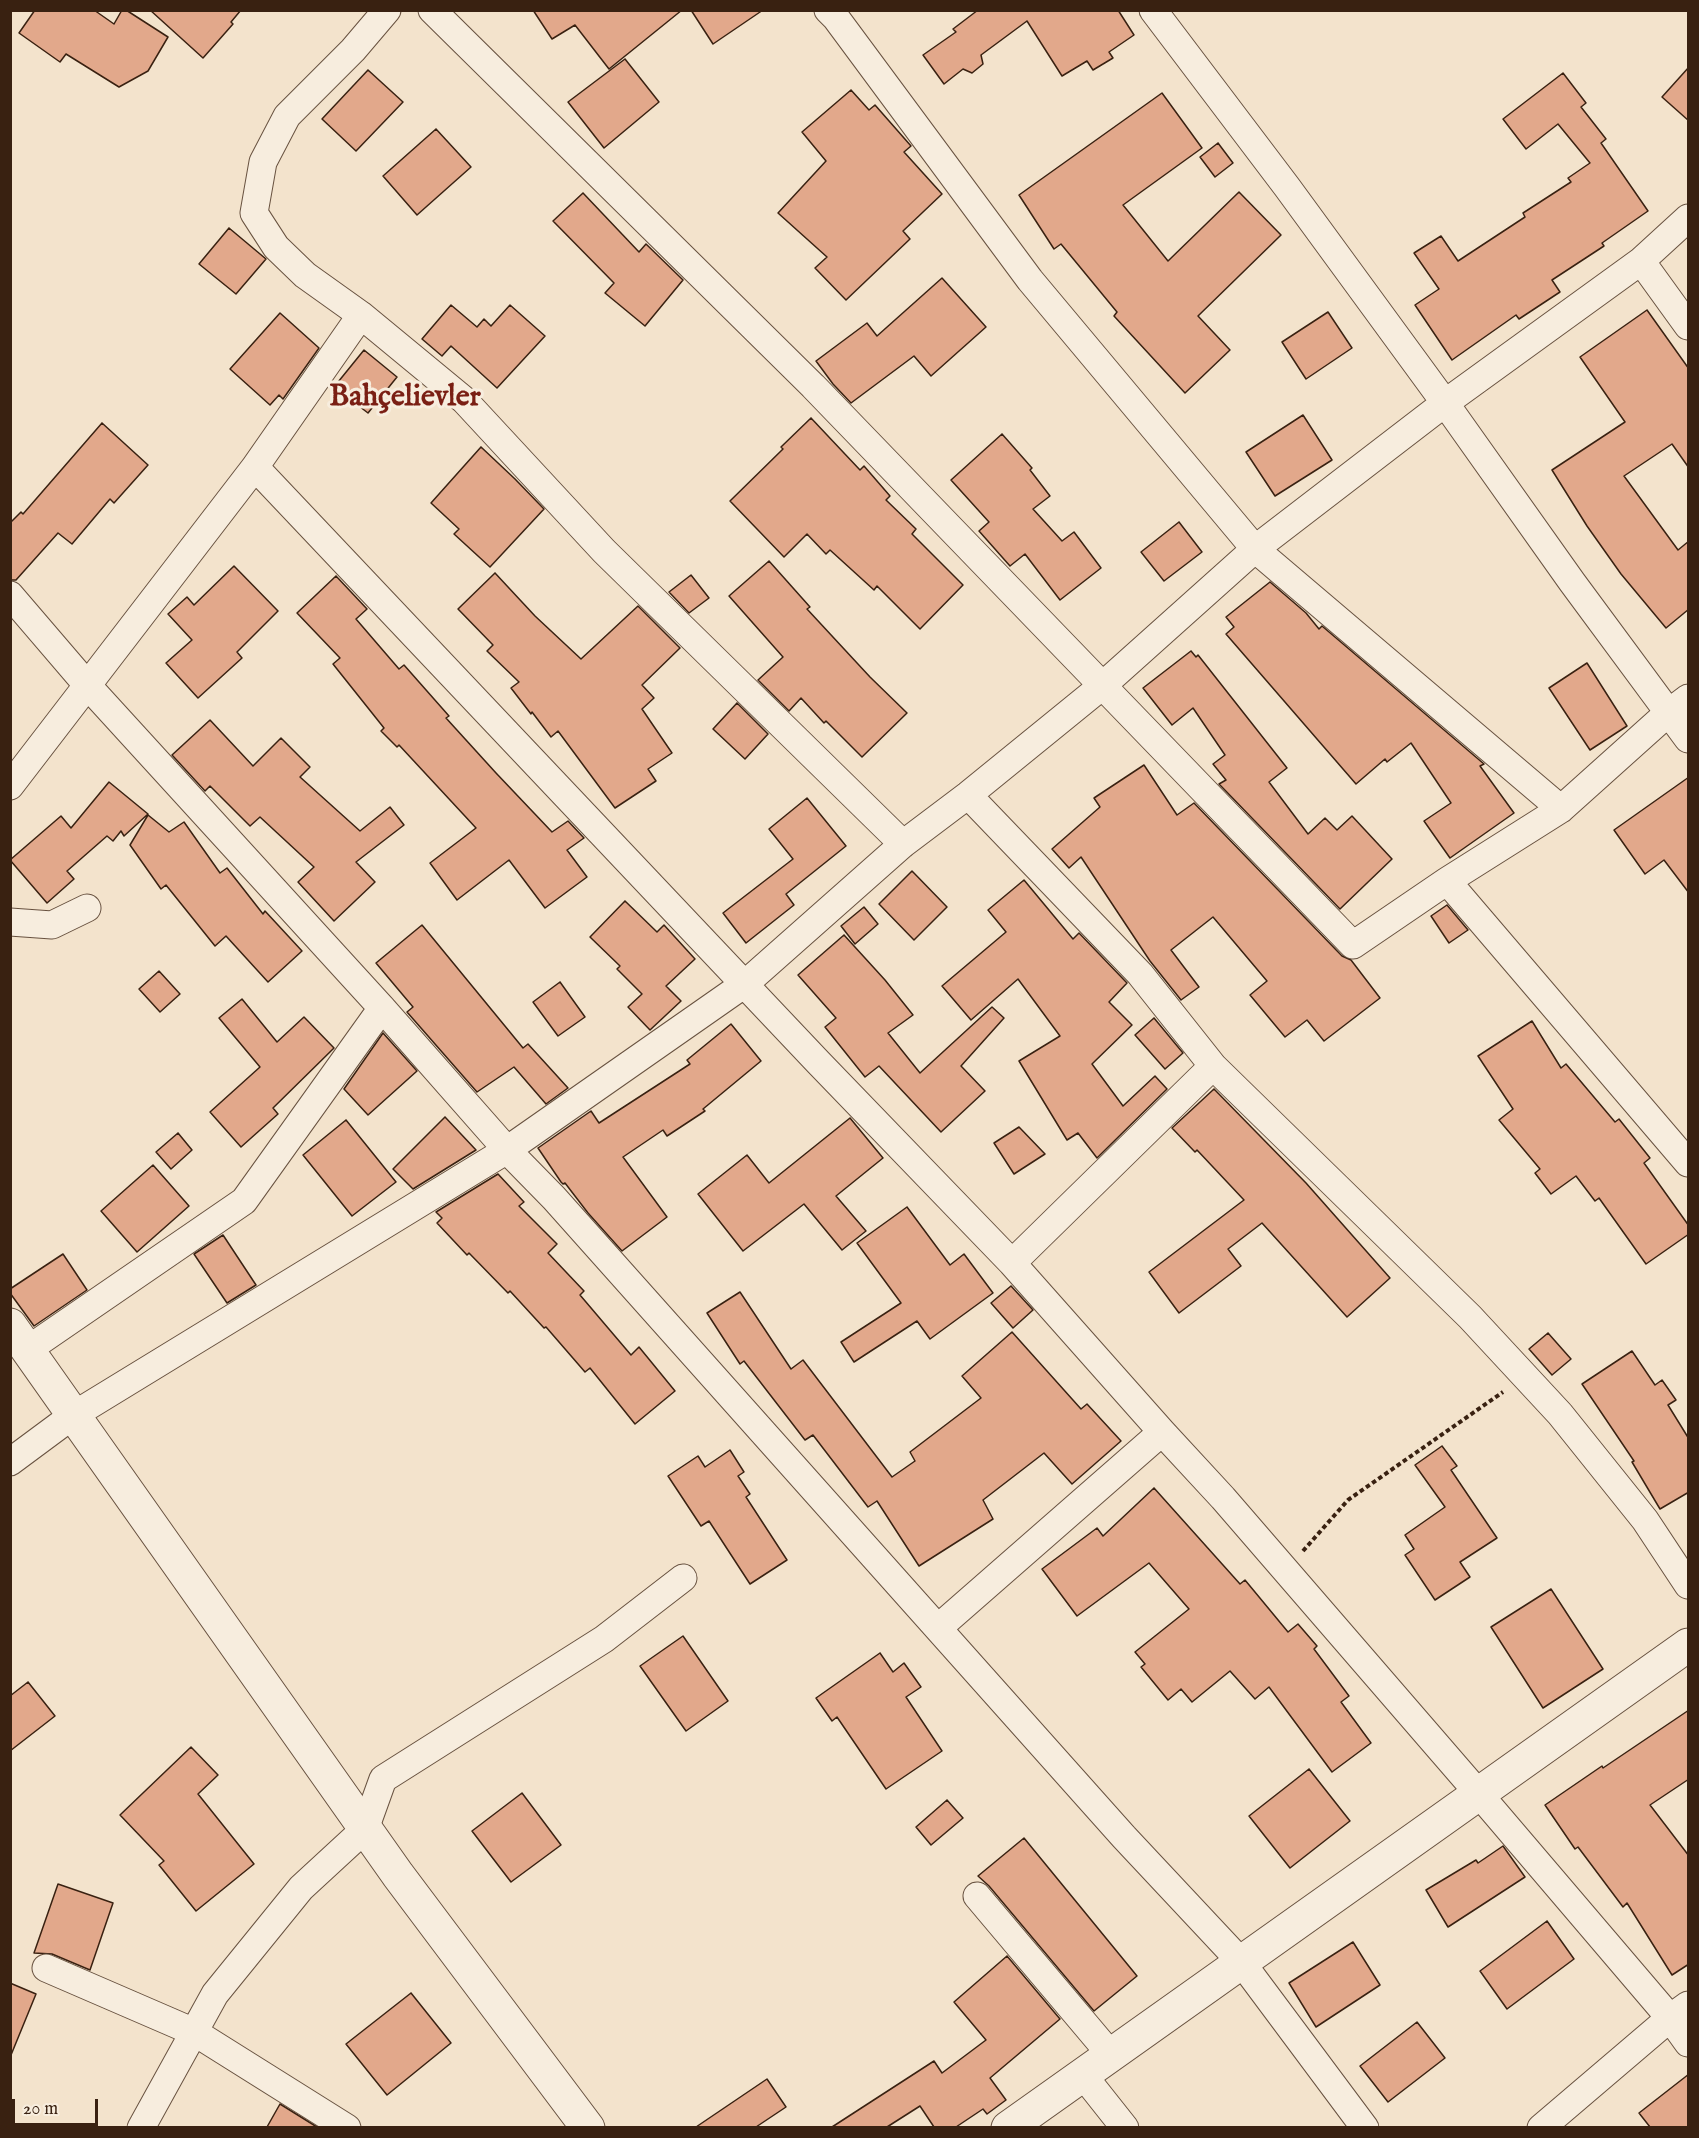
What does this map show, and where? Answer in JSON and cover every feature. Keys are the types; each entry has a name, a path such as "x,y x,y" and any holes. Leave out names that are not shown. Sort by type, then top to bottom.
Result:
{"street":[{"path":"387,10 353,50 287,116 263,162 254,213 276,246 305,275 361,315 464,400 604,551 903,844"},
{"path":"432,10 813,386 1353,945 1448,880 1560,809 1678,706"},
{"path":"828,10 1030,280 1254,549 1560,809"},
{"path":"1153,10 1287,187 1445,403 1678,706 1689,739"},
{"path":"10,1462 72,1416 507,1150 746,983 903,844 968,795 1102,686 1254,549 1445,403 1641,261 1689,219"},
{"path":"1641,261 1689,326"},
{"path":"10,786 255,467 361,315"},
{"path":"255,467 746,983 818,1062 1012,1263 1223,1498 1479,1794 1679,2012 1689,2043"},
{"path":"10,595 88,686 382,1008 507,1150 570,1216 1124,1837 1242,1963 1365,2127"},
{"path":"968,795 1140,974 1214,1066 1470,1317 1560,1414 1645,1520 1689,1585"},
{"path":"1448,880 1689,1163"},
{"path":"10,922 52,925 87,908"},
{"path":"382,1008 244,1201 19,1338 398,1875 588,2127"},
{"path":"1012,1263 1214,1066"},
{"path":"938,1628 1162,1432"},
{"path":"141,2127 215,1994 301,1888 365,1828 383,1779 604,1639 684,1578"},
{"path":"1008,2127 1689,1644"},
{"path":"977,1896 1111,2055"},
{"path":"46,1968 194,2032 347,2127"},
{"path":"1541,2127 1679,2012"},
{"path":"1083,2075 1125,2127"}],"path":[{"path":"1286,1570 1348,1500 1526,1377"}],"building":[{"path":"35,10 94,10 114,24 122,10 126,10 168,37 148,71 119,87 66,54 60,62 19,33"},
{"path":"150,10 241,10 231,22 233,24 203,58"},
{"path":"533,10 682,10 609,69 575,25 552,39"},
{"path":"691,10 763,10 713,44"},
{"path":"978,10 1118,10 1134,35 1109,52 1113,58 1093,70 1087,61 1062,76 1027,21 981,55 983,64 972,73 963,69 944,84 923,55 956,32 953,29"},
{"path":"625,59 659,102 604,148 568,102"},
{"path":"1689,67 1689,121 1662,97"},
{"path":"368,70 403,102 356,151 322,119"},
{"path":"1563,73 1586,103 1581,107 1606,139 1601,143 1648,211 1602,243 1604,246 1552,280 1560,292 1519,319 1516,315 1452,360 1415,305 1439,289 1414,253 1441,236 1458,261 1525,217 1523,213 1571,182 1568,178 1590,163 1558,124 1526,149 1503,119"},
{"path":"851,90 869,110 875,105 911,146 904,152 942,194 903,231 910,239 846,300 815,268 827,257 778,213 826,161 802,132"},
{"path":"1162,93 1202,148 1123,205 1168,261 1239,192 1281,235 1198,316 1230,350 1185,393 1114,316 1117,312 1061,244 1054,249 1019,195"},
{"path":"436,129 471,167 417,215 383,176"},
{"path":"1218,143 1233,163 1215,177 1200,157"},
{"path":"583,193 639,252 646,244 683,280 645,326 605,293 614,283 553,221"},
{"path":"229,228 266,259 236,294 199,264"},
{"path":"942,278 986,327 931,376 914,356 851,403 816,361 867,323 877,336"},
{"path":"451,305 477,327 484,319 491,326 510,305 545,336 497,388 451,346 442,356 422,339"},
{"path":"1647,310 1689,369 1689,468 1672,444 1624,476 1678,550 1689,541 1689,609 1666,628 1621,574 1552,470 1625,422 1580,357"},
{"path":"1328,312 1352,348 1306,379 1282,342"},
{"path":"280,313 319,348 283,399 279,395 270,405 230,369"},
{"path":"364,350 397,377 368,413 334,387"},
{"path":"1303,415 1332,460 1275,496 1246,452"},
{"path":"811,418 860,470 864,466 890,496 886,500 916,529 912,534 963,585 920,629 877,586 874,590 830,550 826,554 807,534 784,557 730,501"},
{"path":"102,423 148,465 114,503 110,499 72,544 58,533 16,580 10,580 10,523 21,512 23,514"},
{"path":"1002,434 1032,468 1030,470 1050,496 1033,509 1062,541 1074,532 1101,568 1060,600 1025,554 1010,566 979,531 989,522 951,480"},
{"path":"481,447 544,509 490,567 454,534 459,529 431,503"},
{"path":"1179,522 1202,552 1164,581 1141,552"},
{"path":"769,561 810,607 807,609 907,713 862,757 826,721 824,723 801,698 789,711 758,680 783,657 729,596"},
{"path":"234,566 278,611 237,652 242,658 198,698 166,663 192,640 168,614 187,597 194,605"},
{"path":"495,573 535,616 581,659 638,606 680,648 642,685 654,698 642,709 672,753 648,769 656,781 615,808 558,731 551,737 532,712 531,714 511,688 519,682 487,651 493,645 458,609"},
{"path":"691,575 709,598 689,613 669,592"},
{"path":"336,576 367,609 356,619 399,669 404,665 449,716 446,718 496,773 552,832 568,821 584,838 567,850 587,877 545,908 509,860 457,900 430,863 476,828 399,745 397,747 381,731 384,728 333,664 340,658 297,613"},
{"path":"1270,582 1306,613 1319,629 1322,626 1484,764 1480,766 1514,813 1450,858 1424,821 1451,803 1411,743 1387,762 1385,759 1356,784 1226,634 1234,627 1226,617"},
{"path":"1191,651 1196,657 1198,655 1287,768 1269,782 1308,834 1325,818 1337,830 1352,816 1392,859 1340,909 1219,784 1226,780 1213,764 1225,755 1193,708 1172,725 1143,688"},
{"path":"1587,663 1627,726 1590,750 1549,688"},
{"path":"737,703 768,734 745,759 713,729"},
{"path":"210,720 253,766 281,738 310,767 300,777 360,831 390,807 404,825 356,862 375,882 334,921 298,882 314,867 260,817 250,826 210,786 205,791 172,755"},
{"path":"1144,765 1177,815 1194,803 1342,956 1351,960 1380,998 1324,1041 1307,1020 1285,1037 1250,995 1267,981 1213,917 1171,950 1199,987 1181,1000 1150,961 1081,857 1069,868 1052,849 1100,807 1094,798"},
{"path":"1689,777 1689,893 1664,860 1645,874 1614,830"},
{"path":"109,782 148,814 124,836 121,831 113,841 107,836 67,871 74,879 47,903 10,860 61,816 71,828"},
{"path":"807,798 846,846 786,894 794,905 746,943 723,913 793,859 769,829"},
{"path":"148,815 169,832 184,822 220,873 227,868 263,914 265,911 302,951 268,982 226,936 215,946 166,885 161,889 130,845"},
{"path":"912,871 947,907 914,940 879,904"},
{"path":"1024,880 1073,939 1079,933 1127,983 1109,1002 1132,1025 1092,1064 1123,1106 1155,1076 1167,1089 1097,1158 1078,1133 1067,1140 1019,1061 1060,1036 1018,979 971,1020 942,986 1006,932 988,910"},
{"path":"625,901 657,932 664,925 695,959 666,986 681,1001 650,1030 628,1007 642,994 617,969 620,966 590,937"},
{"path":"1447,905 1468,930 1449,943 1431,916"},
{"path":"864,907 878,924 855,944 841,926"},
{"path":"422,925 523,1048 528,1044 568,1088 546,1104 514,1067 477,1092 407,1012 413,1007 376,963"},
{"path":"844,935 913,1015 888,1033 920,1073 992,1007 1004,1018 961,1066 985,1091 941,1132 879,1066 865,1077 825,1027 836,1018 798,975"},
{"path":"159,971 180,994 160,1012 139,989"},
{"path":"560,982 585,1017 558,1036 533,1002"},
{"path":"242,999 277,1042 304,1017 334,1048 273,1108 278,1114 241,1147 210,1112 260,1067 219,1018"},
{"path":"1154,1018 1183,1053 1165,1069 1135,1035"},
{"path":"1532,1021 1561,1068 1566,1064 1615,1122 1619,1119 1650,1158 1644,1163 1689,1226 1689,1234 1646,1264 1599,1198 1595,1201 1576,1176 1551,1194 1535,1173 1540,1169 1499,1120 1513,1109 1478,1056"},
{"path":"731,1024 761,1061 703,1109 705,1111 667,1136 663,1130 623,1157 667,1217 622,1251 565,1183 561,1182 538,1148 591,1111 599,1123 690,1064 687,1060"},
{"path":"383,1033 417,1071 368,1115 344,1089"},
{"path":"1214,1089 1306,1183 1390,1278 1347,1317 1262,1223 1228,1249 1241,1266 1179,1313 1149,1272 1244,1200 1197,1150 1195,1152 1172,1128"},
{"path":"445,1117 476,1150 413,1189 393,1169"},
{"path":"850,1118 883,1158 836,1196 866,1231 842,1250 804,1204 743,1251 698,1194 747,1155 769,1183"},
{"path":"346,1120 396,1182 352,1216 303,1155"},
{"path":"1019,1127 1045,1154 1014,1174 994,1143"},
{"path":"178,1133 192,1150 171,1169 156,1152"},
{"path":"153,1165 189,1206 137,1252 101,1211"},
{"path":"498,1174 524,1202 519,1206 557,1244 548,1253 584,1291 580,1295 631,1355 639,1347 675,1391 635,1424 590,1368 585,1372 546,1327 544,1328 510,1291 508,1293 469,1253 467,1255 437,1223 442,1218 436,1212"},
{"path":"907,1207 950,1265 964,1254 993,1293 930,1339 917,1321 854,1362 841,1342 901,1303 857,1243"},
{"path":"223,1235 256,1285 227,1303 194,1254"},
{"path":"63,1254 87,1290 34,1326 10,1293 10,1289"},
{"path":"1011,1286 1033,1310 1013,1328 991,1303"},
{"path":"740,1292 791,1369 803,1360 892,1477 915,1461 910,1452 981,1398 962,1376 1012,1332 1081,1409 1087,1404 1121,1441 1072,1484 1044,1453 983,1500 993,1519 919,1566 877,1501 868,1507 813,1435 805,1440 744,1361 740,1364 707,1313"},
{"path":"1548,1333 1571,1359 1552,1375 1529,1349"},
{"path":"1632,1351 1655,1385 1662,1380 1676,1400 1668,1405 1689,1439 1689,1492 1660,1509 1632,1462 1634,1461 1582,1384"},
{"path":"1442,1446 1457,1466 1451,1470 1497,1538 1460,1562 1470,1577 1435,1600 1405,1555 1414,1549 1405,1535 1445,1507 1415,1465"},
{"path":"730,1450 744,1472 738,1476 750,1494 746,1497 787,1560 750,1584 709,1521 701,1526 668,1476 698,1456 705,1467"},
{"path":"1154,1488 1240,1584 1245,1580 1288,1632 1298,1624 1317,1646 1314,1649 1349,1696 1341,1702 1371,1743 1332,1772 1269,1687 1255,1699 1230,1671 1192,1702 1181,1689 1168,1700 1141,1667 1145,1664 1135,1652 1189,1609 1149,1563 1077,1616 1042,1569 1097,1528 1103,1536"},
{"path":"1551,1589 1603,1669 1543,1708 1491,1627"},
{"path":"683,1636 728,1701 686,1731 640,1666"},
{"path":"880,1653 893,1672 904,1663 921,1687 906,1697 942,1751 886,1789 837,1717 832,1721 816,1698"},
{"path":"28,1682 55,1716 10,1751 10,1696"},
{"path":"1689,1710 1689,1779 1650,1805 1689,1856 1689,1964 1672,1975 1627,1903 1623,1907 1578,1847 1575,1849 1545,1805"},
{"path":"191,1747 218,1775 198,1794 254,1864 196,1911 159,1865 164,1861 120,1815"},
{"path":"1309,1769 1350,1821 1290,1868 1249,1816"},
{"path":"522,1793 561,1845 511,1882 472,1831"},
{"path":"947,1800 963,1818 931,1845 916,1827"},
{"path":"1024,1838 1137,1976 1094,2011 989,1886 978,1876"},
{"path":"1503,1846 1525,1877 1448,1927 1426,1890 1476,1860 1478,1863"},
{"path":"58,1884 113,1903 90,1970 52,1954 34,1953"},
{"path":"1547,1921 1574,1959 1507,2009 1480,1971"},
{"path":"1353,1942 1380,1985 1316,2027 1289,1983"},
{"path":"1007,1956 1060,2019 990,2078 1006,2100 987,2114 983,2109 956,2127 934,2127 920,2106 887,2127 832,2127 934,2061 942,2073 986,2040 954,2002"},
{"path":"10,1983 36,1994 11,2055 10,2055"},
{"path":"411,1993 451,2043 387,2095 346,2044"},
{"path":"1417,2022 1445,2058 1388,2102 1360,2066"},
{"path":"1689,2074 1689,2127 1650,2127 1639,2113"},
{"path":"767,2079 786,2107 756,2127 696,2127"},
{"path":"280,2104 317,2127 267,2127"}],"district":[{"name":"Bahçelievler","path":"405,399"}]}
